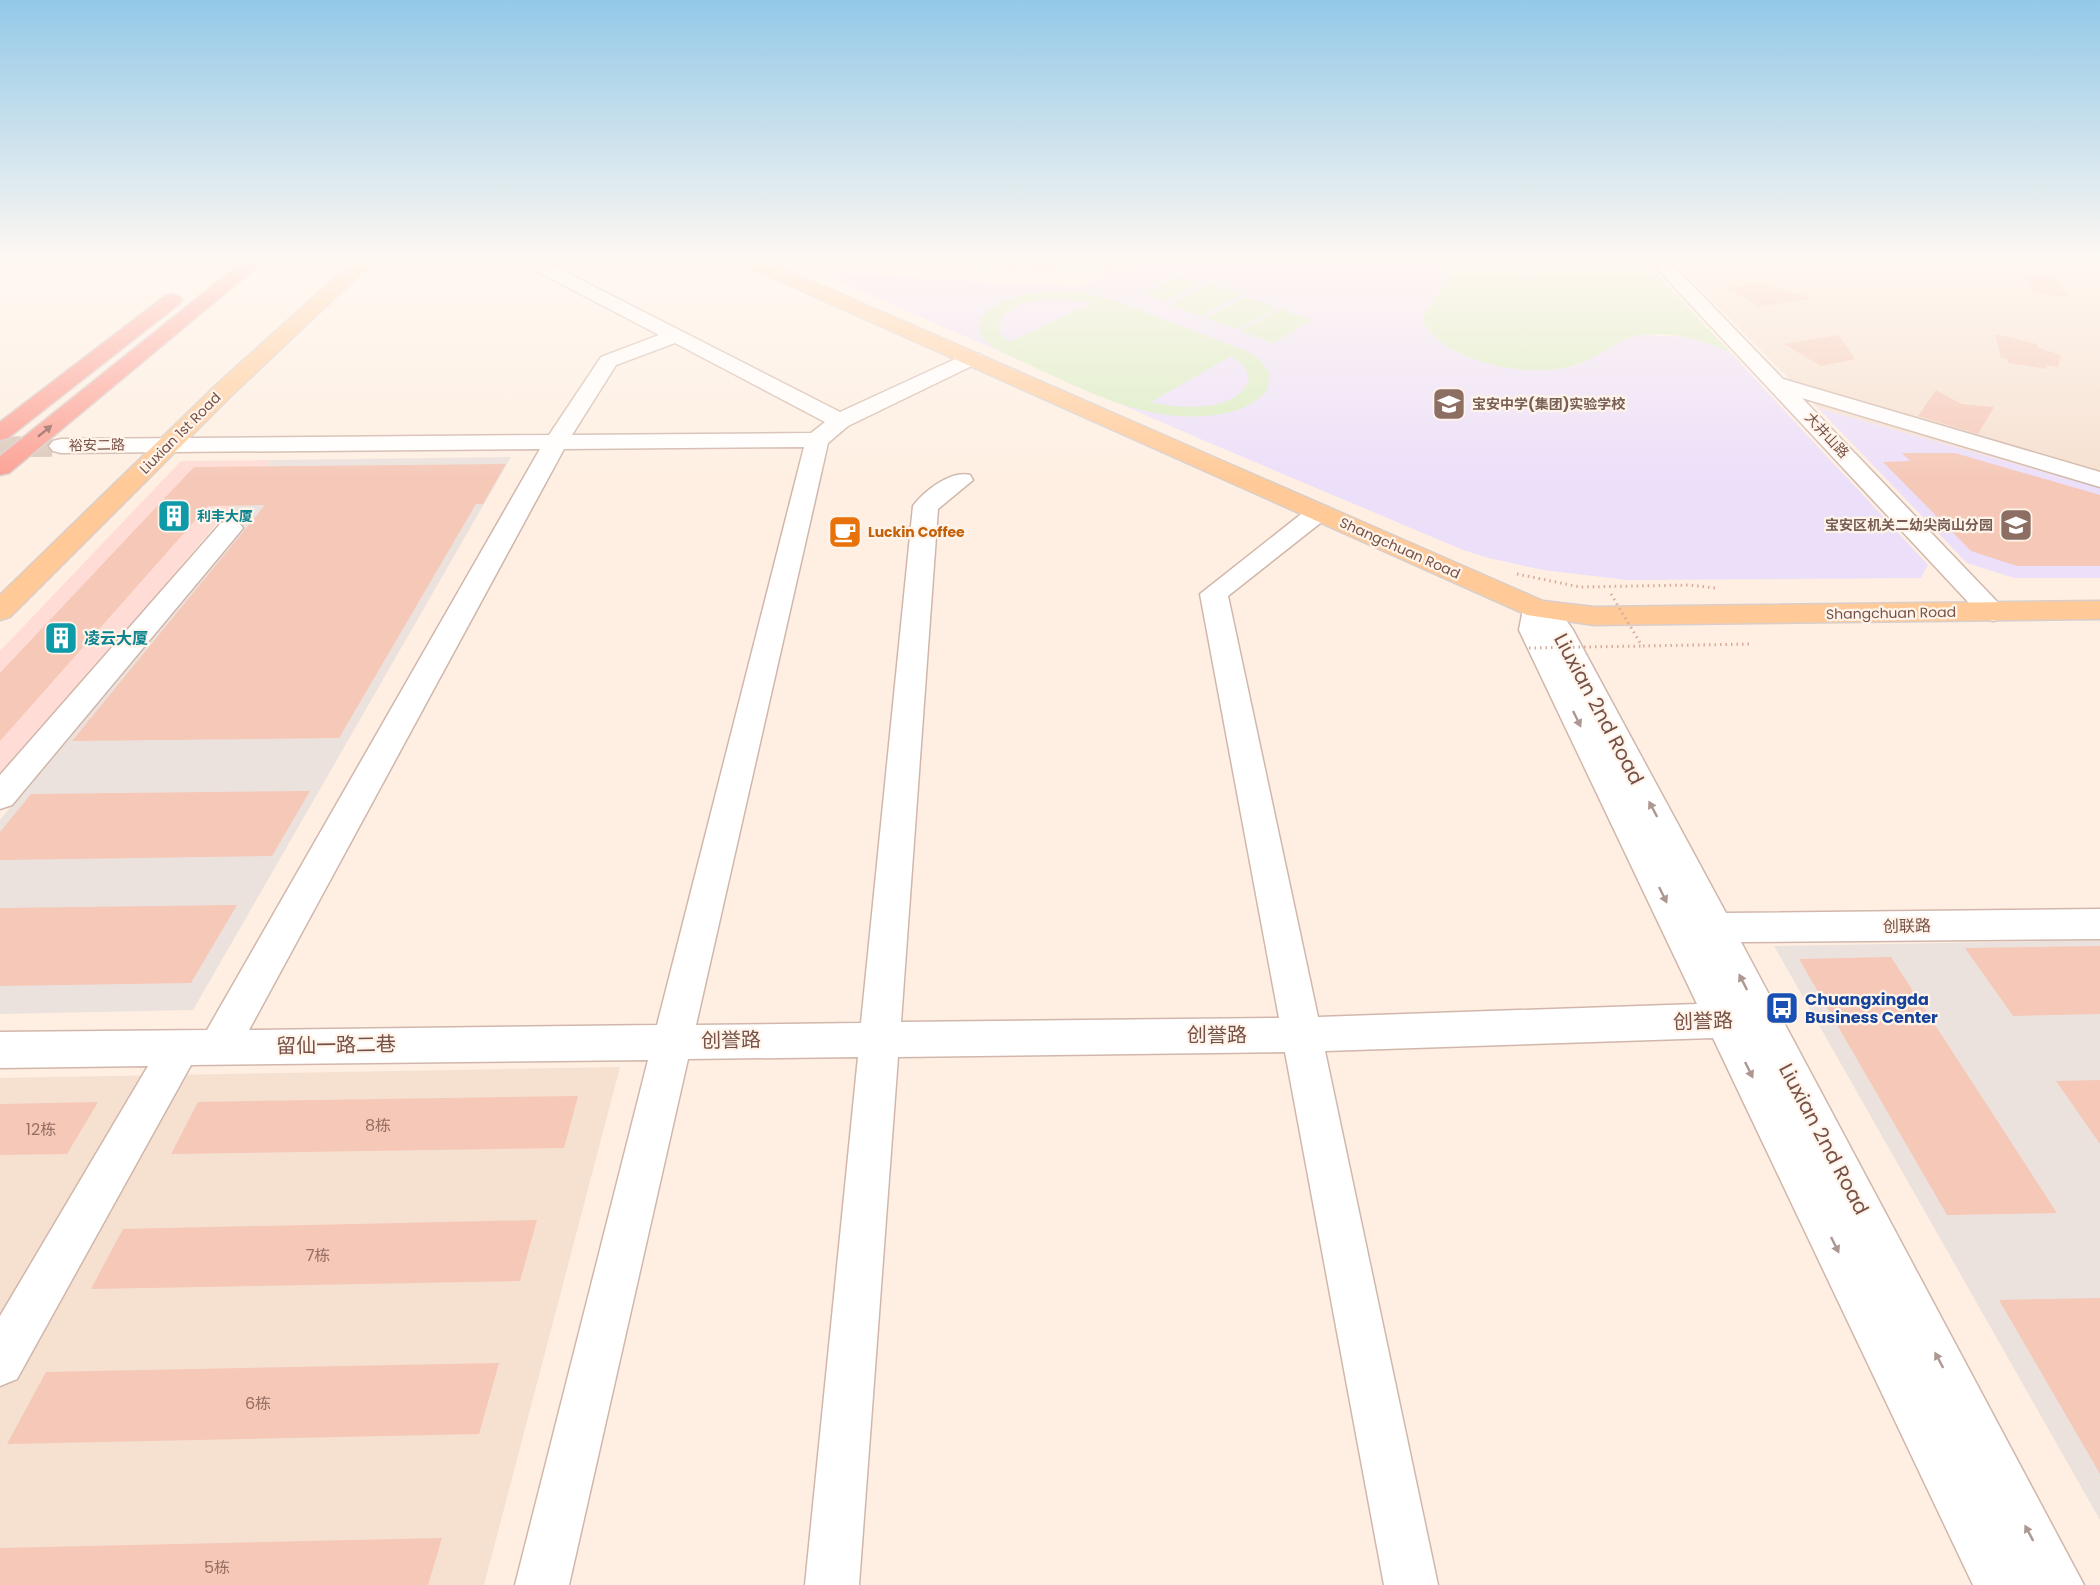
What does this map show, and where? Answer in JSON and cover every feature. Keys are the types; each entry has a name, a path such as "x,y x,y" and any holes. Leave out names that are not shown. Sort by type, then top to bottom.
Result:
{"highway":[{"path":"0,433 128,334"},
{"path":"0,468 165,334"}],"main road":[{"name":"Liuxian 1st Road","path":"0,611 284,334"},
{"name":"Shangchuan Road","path":"917,334 1537,609 1593,616 2100,610"}],"street":[{"path":"672,334 828,430"},
{"name":"大井山路","path":"1730,334 1993,612"},
{"path":"0,1362 199,1047 556,442 608,361 676,336"},
{"path":"542,1585 672,1040 828,430 972,358"},
{"path":"1779,384 2100,480"},
{"name":"裕安二路","path":"61,446 556,442 828,430"},
{"path":"832,1585 878,1038 927,506 961,480"},
{"path":"1319,512 1214,594 1304,1035 1411,1585"},
{"path":"0,797 230,528"},
{"name":"Liuxian 2nd Road","path":"1537,609 1559,630 1715,928 1743,1019 2002,1585"},
{"name":"Liuxian 2nd Road","path":"1537,609 1533,630 1743,1019 2056,1585"},
{"name":"创联路","path":"1715,928 2100,924"},
{"name":"创誉路","path":"672,1040 1304,1035 1743,1019"},
{"name":"留仙一路二巷","path":"0,1050 672,1040"}],"path":[{"path":"1514,573 1580,587 1689,585 1715,588"},
{"path":"1611,594 1643,646"},
{"path":"1529,648 1753,644"}],"shaded area":[{"name":"宝安中学(集团)实验学校","path":"959,334 1492,334 1575,366 1625,339 1643,335 1687,337 1710,343 1730,352 1928,565 1921,578 1627,580 1543,570 1463,550"},
{"path":"1745,334 2100,334 2100,488 1818,408"},
{"name":"宝安区机关二幼尖岗山分园","path":"1818,408 2100,488 2100,578 2014,578 1967,563"},
{"path":"511,457 193,1010 0,1014 0,820 251,514 225,514 271,460"},
{"path":"271,460 0,779 0,651 181,461"},
{"path":"2100,940 2100,1520 1774,946"},
{"path":"620,1067 484,1585 0,1585 0,1078"}],"green space":[{"path":"981,334 1001,334 1009,342 1026,334 1202,334 1257,357 1269,372 1268,389 1253,403 1228,413 1192,417 1164,414 1109,400 1082,389 1003,353","holes":["1231,356 1245,367 1249,379 1243,390 1233,398 1221,403 1191,407 1151,402"]},
{"path":"1248,334 1288,334 1273,343"},
{"path":"1432,334 1713,334 1730,352 1687,337 1653,334 1632,337 1575,365 1557,369 1514,369 1469,357"}],"building":[{"path":"1995,334 2037,344 2038,348 2061,355 2058,367 2045,365 2047,369 2008,363 2007,359 2001,358"},
{"path":"1839,335 1855,359 1821,366 1784,344"},
{"path":"1936,390 1961,404 1994,407 1978,434 1918,416"},
{"name":"宝安区机关二幼尖岗山分园","path":"1902,453 1955,453 2100,495 2100,566 2017,566 1971,551 1883,462 1910,461"},
{"path":"506,464 483,504 476,504 339,738 72,741 265,505 208,506 0,741 0,673 194,467"},
{"path":"310,791 272,856 0,860 0,832 31,794"},
{"path":"237,905 191,983 0,986 0,908"},
{"path":"2100,946 2100,1014 2013,1016 1965,948"},
{"path":"1891,957 2057,1213 1947,1215 1799,959"},
{"path":"2100,1080 2100,1144 2056,1081"},
{"path":"578,1096 564,1148 171,1154 198,1102"},
{"path":"98,1102 67,1154 0,1155 0,1104"},
{"path":"537,1220 520,1281 91,1289 123,1229"},
{"path":"2100,1298 2100,1474 1999,1300"},
{"path":"499,1363 479,1434 7,1444 46,1372"},
{"path":"442,1538 428,1585 0,1585 0,1548"}],"tunnel":[{"path":"0,447 61,446"}],"place":[{"name":"宝安中学(集团)实验学校","path":"1449,404"},
{"name":"利丰大厦","path":"174,516"},
{"name":"宝安区机关二幼尖岗山分园","path":"2016,525"},
{"name":"Luckin Coffee","path":"845,532"},
{"name":"凌云大厦","path":"61,638"},
{"name":"Chuangxingda Business Center","path":"1782,1008"}]}
